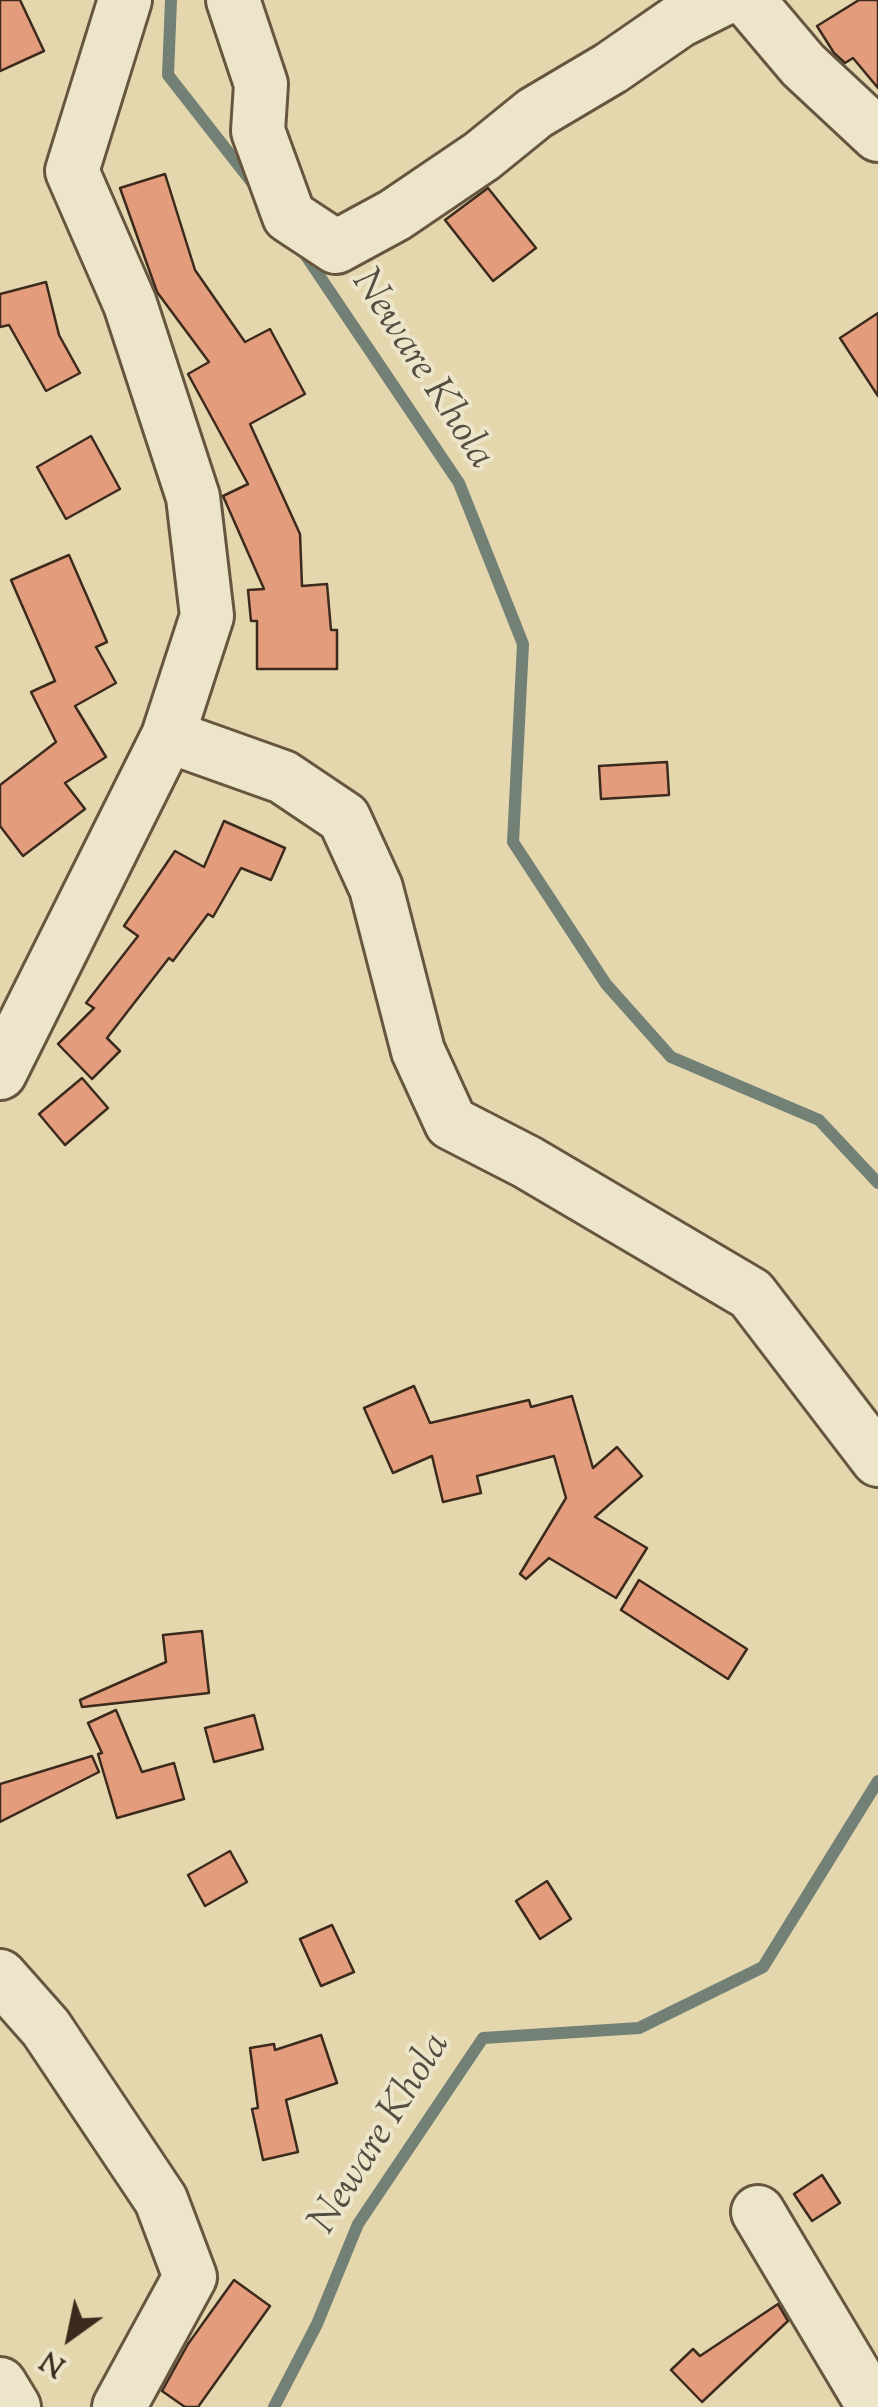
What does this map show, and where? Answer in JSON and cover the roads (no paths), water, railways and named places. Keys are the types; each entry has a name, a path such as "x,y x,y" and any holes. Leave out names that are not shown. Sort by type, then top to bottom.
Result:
{"street":[{"path":"0,1073 168,736 207,616 193,497 130,304 72,170 126,0"},
{"path":"233,0 261,84 258,131 288,216 336,247 395,214 482,156 534,113 611,68 679,20 721,0"},
{"path":"748,0 804,65 878,135"},
{"path":"168,736 283,777 344,818 376,888 418,1051 451,1123 528,1162 751,1294 878,1460"},
{"path":"0,1976 46,2028 161,2200 190,2277 119,2407"},
{"path":"758,2212 874,2407"},
{"path":"0,2384 14,2407"}],"waterway":[{"name":"Neware Khola","path":"171,0 168,75 254,185"},
{"name":"Neware Khola","path":"302,250 459,483 523,644 513,842 606,984 671,1057 819,1120 878,1183"},
{"name":"Neware Khola","path":"274,2407 317,2324 358,2224 483,2038 639,2028 763,1967 878,1781"}]}
